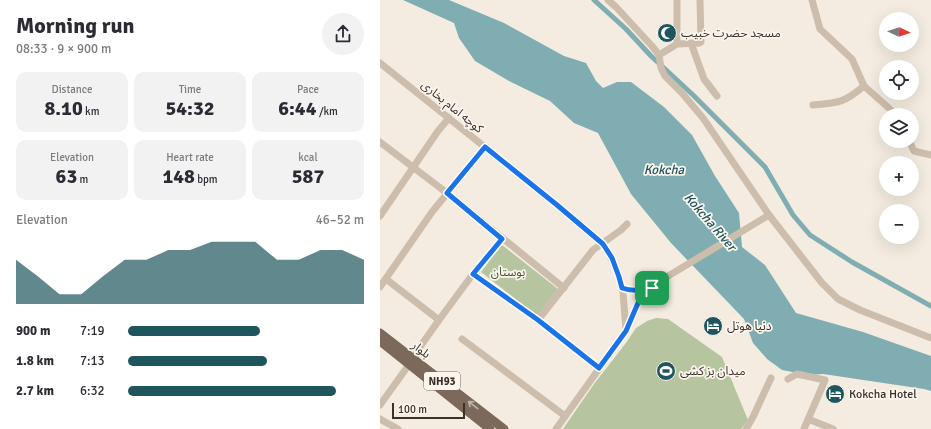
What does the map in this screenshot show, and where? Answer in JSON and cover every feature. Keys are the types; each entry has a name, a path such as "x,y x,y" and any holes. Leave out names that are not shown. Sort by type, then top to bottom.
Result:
{"main road":[{"name":"بلوار","path":"380,333 490,429"},
{"name":"بلوار","path":"380,341 412,362 504,429"}],"street":[{"path":"608,0 659,55 661,68 665,76 682,93 703,118 769,215 822,283 838,299 860,310 931,338"},
{"path":"677,0 677,44"},
{"path":"659,55 677,44 701,42 700,0"},
{"path":"812,0 820,29 852,60 864,86 889,108"},
{"path":"691,43 704,79 717,96"},
{"name":"کوچه امام بخاری","path":"380,62 603,244 612,258 622,288 626,331"},
{"path":"813,105 843,101 852,97 864,86"},
{"path":"380,216 448,118"},
{"path":"380,142 447,193 564,288"},
{"path":"380,287 447,193 485,147"},
{"path":"913,148 914,151 931,155"},
{"path":"556,429 626,331 638,303 652,288 681,267 769,215"},
{"path":"538,320 593,250 622,230 627,224"},
{"path":"380,405 412,362 422,344 439,320 473,274 502,239"},
{"path":"473,274 538,320 599,368"},
{"path":"386,279 439,320"},
{"path":"622,288 630,291 637,291 652,288"},
{"path":"462,339 565,416"},
{"path":"788,379 797,374 825,380 804,429"},
{"path":"746,429 771,378"},
{"path":"380,419 398,429"},
{"path":"808,419 833,429"}],"green space":[{"name":"بوستان","path":"502,245 558,289 537,316 481,272"},
{"name":"میدان بز کشی","path":"656,318 668,319 722,357 748,420 741,429 563,429 594,384 636,328 647,321"}],"water":[{"name":"Kokcha","path":"403,0 449,0 504,23 564,56 586,63 596,81 603,88 617,82 631,82 664,107 692,135 715,176 739,213 742,247 765,265 796,313 863,332 931,356 931,391 823,374 808,375 782,370 767,359 753,343 744,319 671,243 631,194 598,133 574,123 550,101 509,81 475,61 459,38 454,23"}],"waterway":[{"path":"594,0 626,29 651,56 693,95 765,167 793,215 810,235 852,262 931,306"}],"place":[{"name":"مسجد حضرت خبیب","path":"667,33"},
{"name":"دنیا هوتل","path":"713,326"},
{"name":"میدان بز کشی","path":"666,371"},
{"name":"Kokcha Hotel","path":"835,394"}],"route":[{"path":"485,147 603,244 612,258 622,288 630,291 637,291 652,288 638,303 626,331 599,368 538,320 473,274 502,239 447,193 485,147"}],"water label":[{"name":"Kokcha River","path":"710,222"}]}
